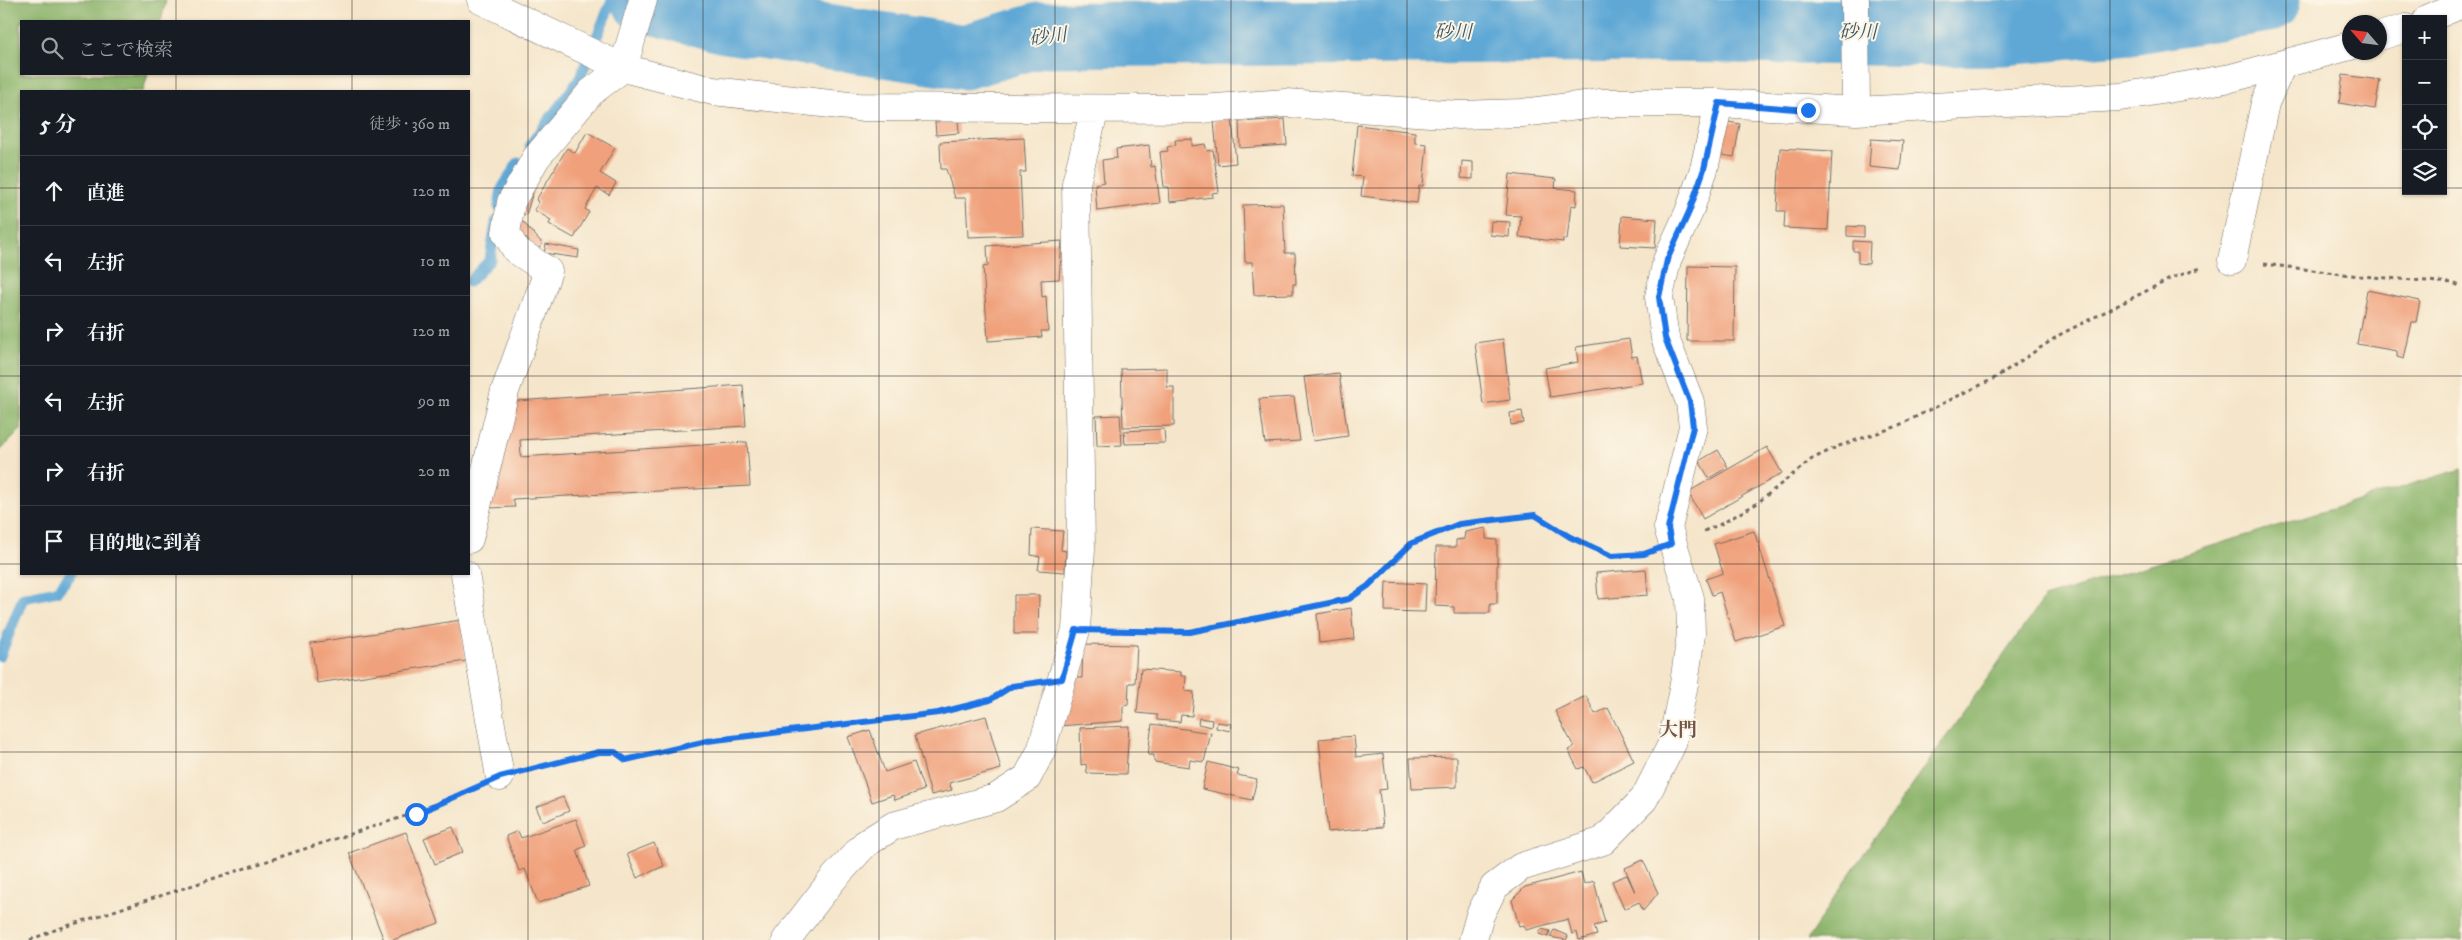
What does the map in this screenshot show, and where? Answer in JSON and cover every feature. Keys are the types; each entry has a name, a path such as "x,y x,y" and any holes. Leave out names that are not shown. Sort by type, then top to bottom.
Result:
{"street":[{"path":"481,0 591,54 625,62 713,91 858,107 1201,109 1286,104 1459,115 1522,112 1601,103 1856,104 2120,97 2231,78 2342,48"},
{"path":"470,535 505,391 548,271 516,250 506,233 511,202 536,158 591,92 625,62 643,0"},
{"path":"1855,0 1856,104"},
{"path":"2436,15 2462,4"},
{"path":"2387,34 2402,29"},
{"path":"2232,260 2265,103 2282,65"},
{"path":"1473,940 1480,915 1494,887 1521,867 1604,841 1644,799 1672,744 1684,684 1691,634 1690,598 1671,544 1668,528 1693,427 1690,402 1665,338 1659,297 1667,260 1689,212 1704,169 1719,103"},
{"path":"786,940 833,879 866,844 893,826 996,798 1027,778 1041,752 1076,630 1081,549 1076,183 1095,109"},
{"path":"465,575 500,777"}],"path":[{"path":"1076,630 1190,632 1349,599 1368,586 1412,543 1459,524 1535,515 1570,537 1612,556 1644,554 1721,524 1756,504 1812,459 1839,446 1895,427 1994,378 2061,334 2172,278 2232,260 2360,276 2453,283 2462,287"},
{"path":"30,940 52,931 416,814 500,777 599,752 615,752 626,760 707,741 938,713 990,700 1012,686 1062,679"}],"green space":[{"path":"0,0 166,0 161,20 20,20 20,75 148,75 143,90 20,90 20,431 0,451"},
{"path":"2461,469 2462,940 1807,940 1851,872 2044,598"}],"building":[{"path":"2343,75 2380,80 2375,109 2339,103"},
{"path":"1232,118 1236,163 1218,165 1214,121"},
{"path":"1285,119 1287,145 1240,148 1239,122"},
{"path":"958,120 959,133 936,135 935,122"},
{"path":"1722,121 1740,124 1734,157 1716,154"},
{"path":"1357,125 1415,132 1415,143 1427,144 1423,186 1419,186 1417,203 1361,196 1363,177 1352,176"},
{"path":"587,132 615,148 600,173 616,183 609,195 597,188 585,209 589,212 574,238 549,224 551,220 534,210 539,202 536,200 567,148 575,153"},
{"path":"1024,138 1026,172 1020,172 1023,235 968,237 966,198 955,198 946,169 941,169 940,142"},
{"path":"1192,139 1192,146 1205,144 1207,151 1213,150 1219,192 1212,193 1213,197 1170,202 1169,187 1164,187 1160,152 1168,151 1167,147 1176,145 1175,140"},
{"path":"1871,139 1903,141 1900,170 1869,167"},
{"path":"1149,145 1151,167 1155,166 1160,203 1097,211 1095,184 1104,182 1102,160 1117,158 1116,149"},
{"path":"1780,148 1832,151 1828,230 1784,228 1785,211 1777,211"},
{"path":"1462,161 1473,162 1473,179 1461,178"},
{"path":"1510,174 1556,179 1555,188 1577,190 1576,206 1571,205 1567,240 1563,239 1563,242 1519,237 1521,216 1506,215"},
{"path":"535,185 526,215 519,213"},
{"path":"1283,204 1285,253 1295,253 1296,284 1293,284 1293,294 1254,295 1252,262 1245,262 1243,205"},
{"path":"1622,216 1657,219 1655,248 1620,246"},
{"path":"1491,221 1510,222 1509,237 1490,235"},
{"path":"523,222 543,244 536,250 517,228"},
{"path":"1847,226 1864,227 1864,237 1847,236"},
{"path":"1062,241 1059,279 1041,280 1042,297 1046,296 1048,331 1041,331 1042,337 988,341 983,267 988,266 987,246"},
{"path":"1853,241 1870,242 1869,264 1858,263 1858,251 1853,251"},
{"path":"546,244 579,250 578,258 544,253"},
{"path":"1688,266 1735,267 1734,341 1687,341"},
{"path":"2367,290 2420,301 2416,322 2412,322 2404,359 2397,357 2397,351 2357,344"},
{"path":"1503,339 1510,400 1483,404 1475,343"},
{"path":"1629,339 1632,357 1637,356 1642,383 1550,397 1545,368 1578,362 1576,347"},
{"path":"1167,368 1167,387 1174,387 1174,426 1123,427 1121,369"},
{"path":"1339,373 1348,436 1313,441 1304,377"},
{"path":"743,385 746,426 520,440 521,457 747,442 750,486 513,499 515,507 488,508 517,401"},
{"path":"1294,397 1300,441 1265,443 1259,399"},
{"path":"1522,411 1524,423 1511,425 1510,413"},
{"path":"1120,415 1122,445 1097,446 1096,416"},
{"path":"1164,429 1165,443 1125,444 1124,431"},
{"path":"1767,447 1782,473 1703,519 1688,492"},
{"path":"1718,450 1728,467 1709,478 1699,461"},
{"path":"1486,528 1486,539 1497,540 1497,604 1490,604 1490,613 1454,613 1454,607 1435,606 1436,547 1456,547 1456,540 1464,539 1465,532"},
{"path":"1032,529 1063,531 1061,550 1066,551 1065,572 1038,570 1040,557 1031,555"},
{"path":"1754,531 1785,626 1736,642 1720,592 1712,595 1706,579 1723,573 1714,544"},
{"path":"1646,569 1648,595 1598,599 1596,573"},
{"path":"1386,582 1426,584 1425,612 1385,611"},
{"path":"1014,595 1039,595 1038,634 1014,634"},
{"path":"1351,608 1354,639 1319,643 1317,614"},
{"path":"461,620 466,661 317,683 311,643"},
{"path":"1083,644 1137,645 1135,683 1129,683 1128,705 1123,706 1123,721 1059,726 1074,678 1082,678"},
{"path":"1141,669 1181,672 1181,676 1186,676 1185,691 1194,692 1192,716 1181,715 1180,722 1157,720 1157,715 1137,713"},
{"path":"1586,696 1595,714 1608,708 1634,761 1592,782 1584,767 1578,769 1568,750 1574,747 1555,711"},
{"path":"986,716 1001,769 949,783 952,790 931,795 915,735"},
{"path":"1199,718 1212,720 1211,727 1198,724"},
{"path":"1217,722 1231,724 1230,731 1216,728"},
{"path":"1152,724 1211,733 1204,762 1190,760 1189,767 1154,762 1154,755 1148,755"},
{"path":"1129,726 1126,774 1087,773 1086,764 1081,765 1080,728"},
{"path":"870,730 885,772 914,762 924,790 895,800 893,795 872,802 848,737"},
{"path":"1354,736 1356,757 1383,754 1387,789 1379,790 1383,827 1328,832 1319,739"},
{"path":"1457,757 1457,787 1412,789 1410,758"},
{"path":"1208,762 1239,770 1237,775 1257,779 1252,800 1202,789"},
{"path":"563,797 569,811 543,822 536,807"},
{"path":"576,819 586,846 577,850 589,886 538,903 525,869 519,871 506,836 518,831 521,838"},
{"path":"453,827 463,852 435,864 424,838"},
{"path":"406,832 439,923 393,940 384,940 349,853"},
{"path":"654,843 664,866 637,878 627,854"},
{"path":"1643,860 1658,893 1643,911 1639,902 1624,909 1612,881 1627,875 1635,892 1625,868"},
{"path":"1581,872 1584,884 1594,881 1605,923 1594,926 1597,935 1579,940 1577,932 1572,934 1568,919 1526,930 1524,925 1519,926 1512,900 1525,887"},
{"path":"1541,929 1550,931 1548,937 1539,934"},
{"path":"1554,930 1568,936 1566,940 1550,937"}],"waterway":[{"path":"530,145 579,80 612,0"},
{"name":"砂川","path":"644,0 727,21 964,57 1040,35 1667,30 1932,34 2003,33 2130,22 2268,0"},
{"path":"499,207 502,189 518,163"},
{"path":"470,281 490,260 496,222"},
{"path":"0,656 23,598 57,591 70,575"}],"district":[{"name":"大門","path":"1678,730"}],"route":[{"path":"416,814 500,777 599,752 615,752 626,760 707,741 938,713 990,700 1012,686 1062,679 1076,630 1190,632 1349,599 1368,586 1412,543 1459,524 1535,515 1570,537 1612,556 1644,554 1671,544 1668,528 1693,427 1690,402 1665,338 1659,297 1667,260 1689,212 1704,169 1719,103 1808,110"}]}
